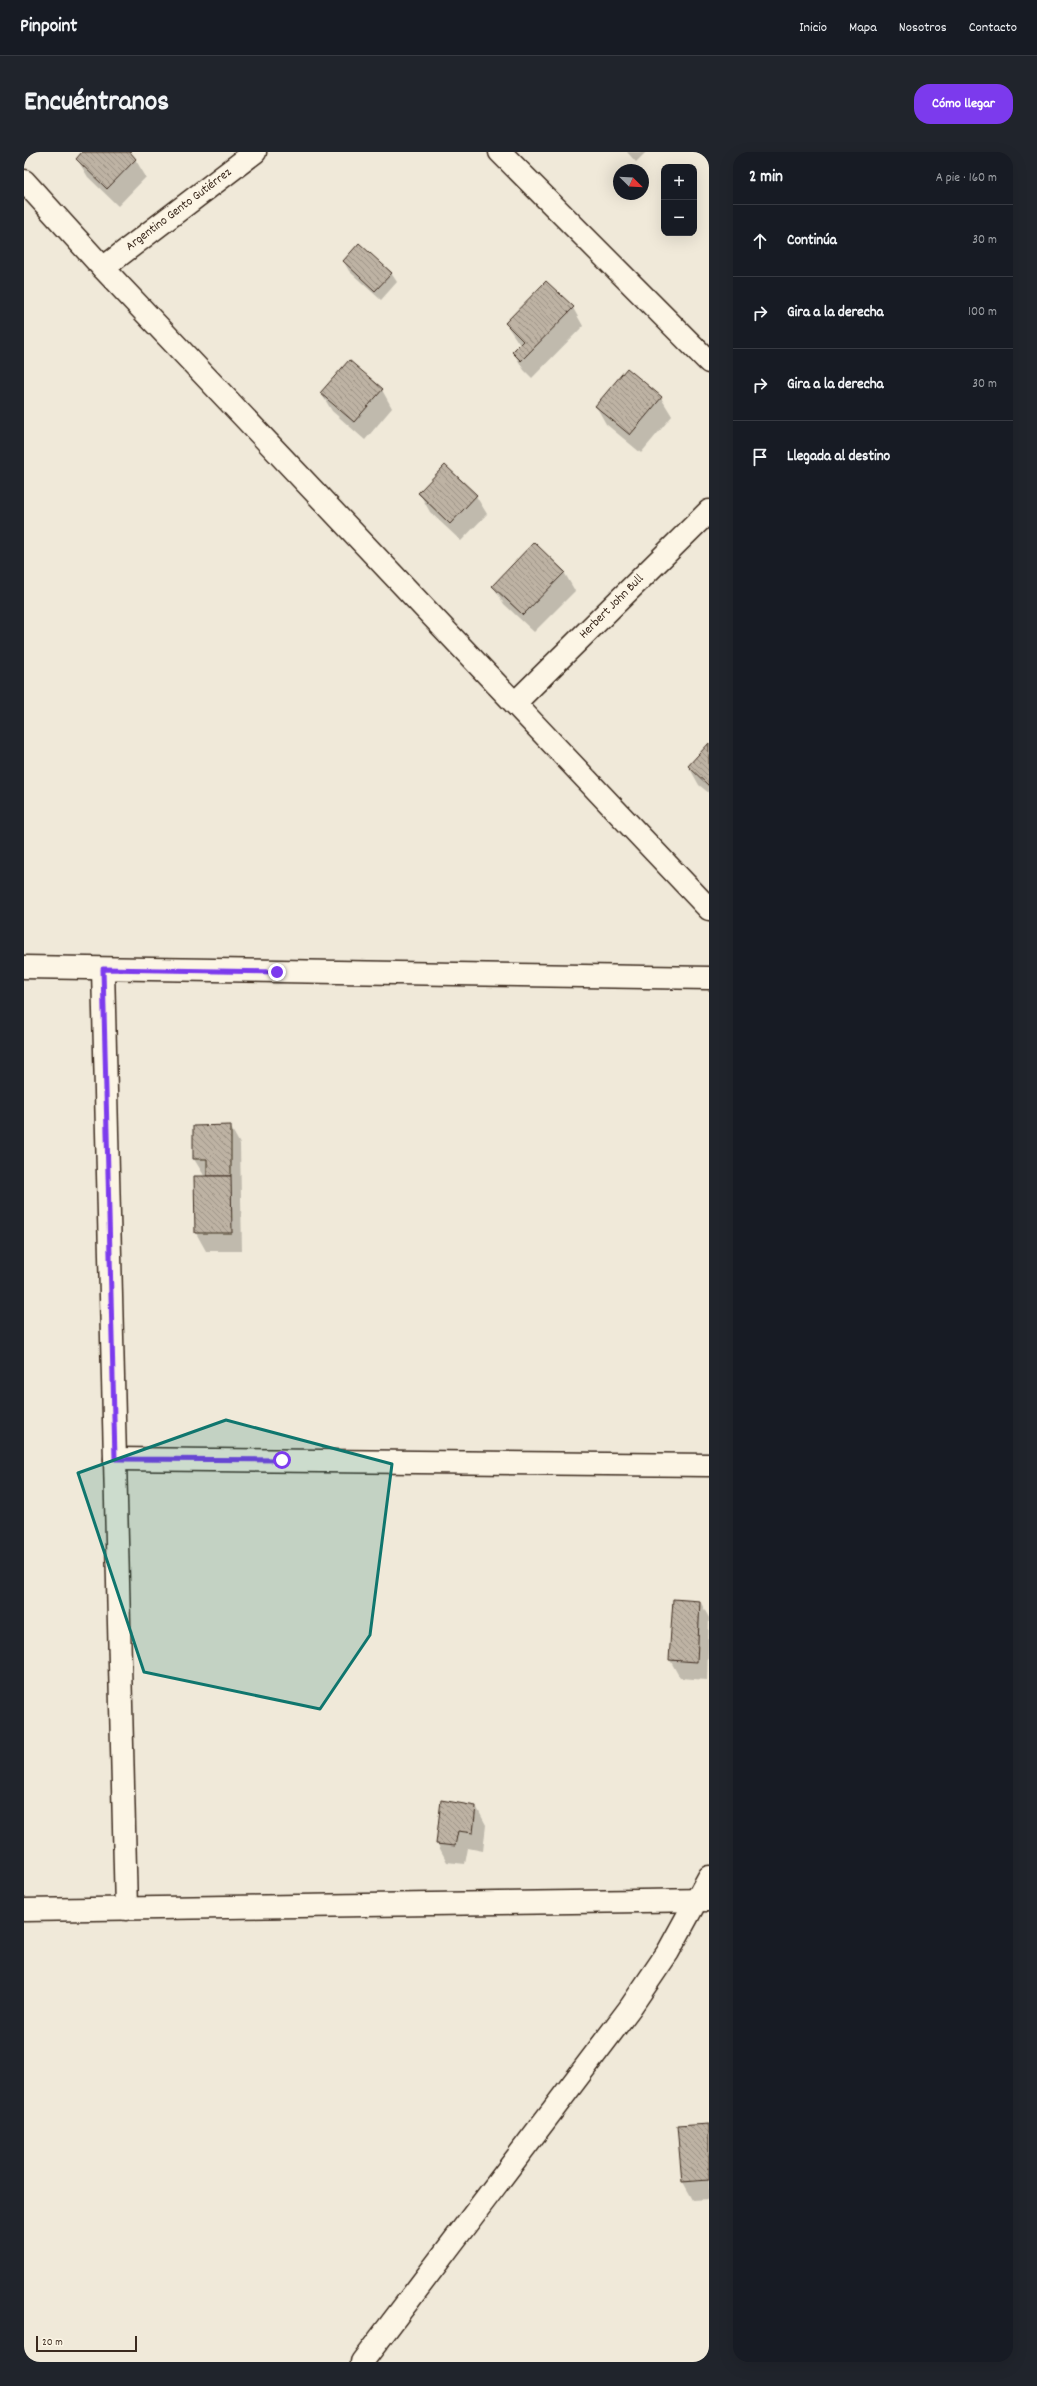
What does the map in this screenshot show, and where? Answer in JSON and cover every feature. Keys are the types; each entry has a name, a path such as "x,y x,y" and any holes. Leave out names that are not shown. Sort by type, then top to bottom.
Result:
{"street":[{"name":"Argentino Gento Gutiérrez","path":"103,268 255,152"},
{"path":"500,152 709,362"},
{"path":"24,181 103,268 709,909"},
{"name":"Herbert John Bull","path":"515,703 709,511"},
{"path":"24,967 709,978"},
{"path":"103,969 126,1909"},
{"path":"115,1459 709,1465"},
{"path":"362,2362 630,2008 703,1901 709,1877"},
{"path":"24,1910 703,1901"}],"highlighted area":[{"path":"226,1420 392,1464 370,1635 320,1709 144,1672 78,1473"}],"building":[{"path":"82,152 130,152 136,159 107,189 76,159"},
{"path":"359,243 392,273 375,291 343,261"},
{"path":"546,281 574,307 521,361 512,352 523,341 505,323"},
{"path":"349,360 383,389 354,422 320,393"},
{"path":"627,368 662,397 630,435 595,406"},
{"path":"445,465 477,495 450,524 418,493"},
{"path":"534,542 565,572 523,615 492,586"},
{"path":"709,743 709,786 688,766"},
{"path":"231,1125 231,1176 207,1176 207,1159 193,1159 193,1126"},
{"path":"194,1176 231,1176 232,1233 195,1233"},
{"path":"673,1599 700,1601 697,1662 669,1660"},
{"path":"441,1800 476,1806 473,1833 458,1831 455,1846 436,1844"},
{"path":"709,2124 709,2180 682,2182 677,2126"}],"route":[{"path":"277,972 103,969 115,1459 282,1460"}]}
